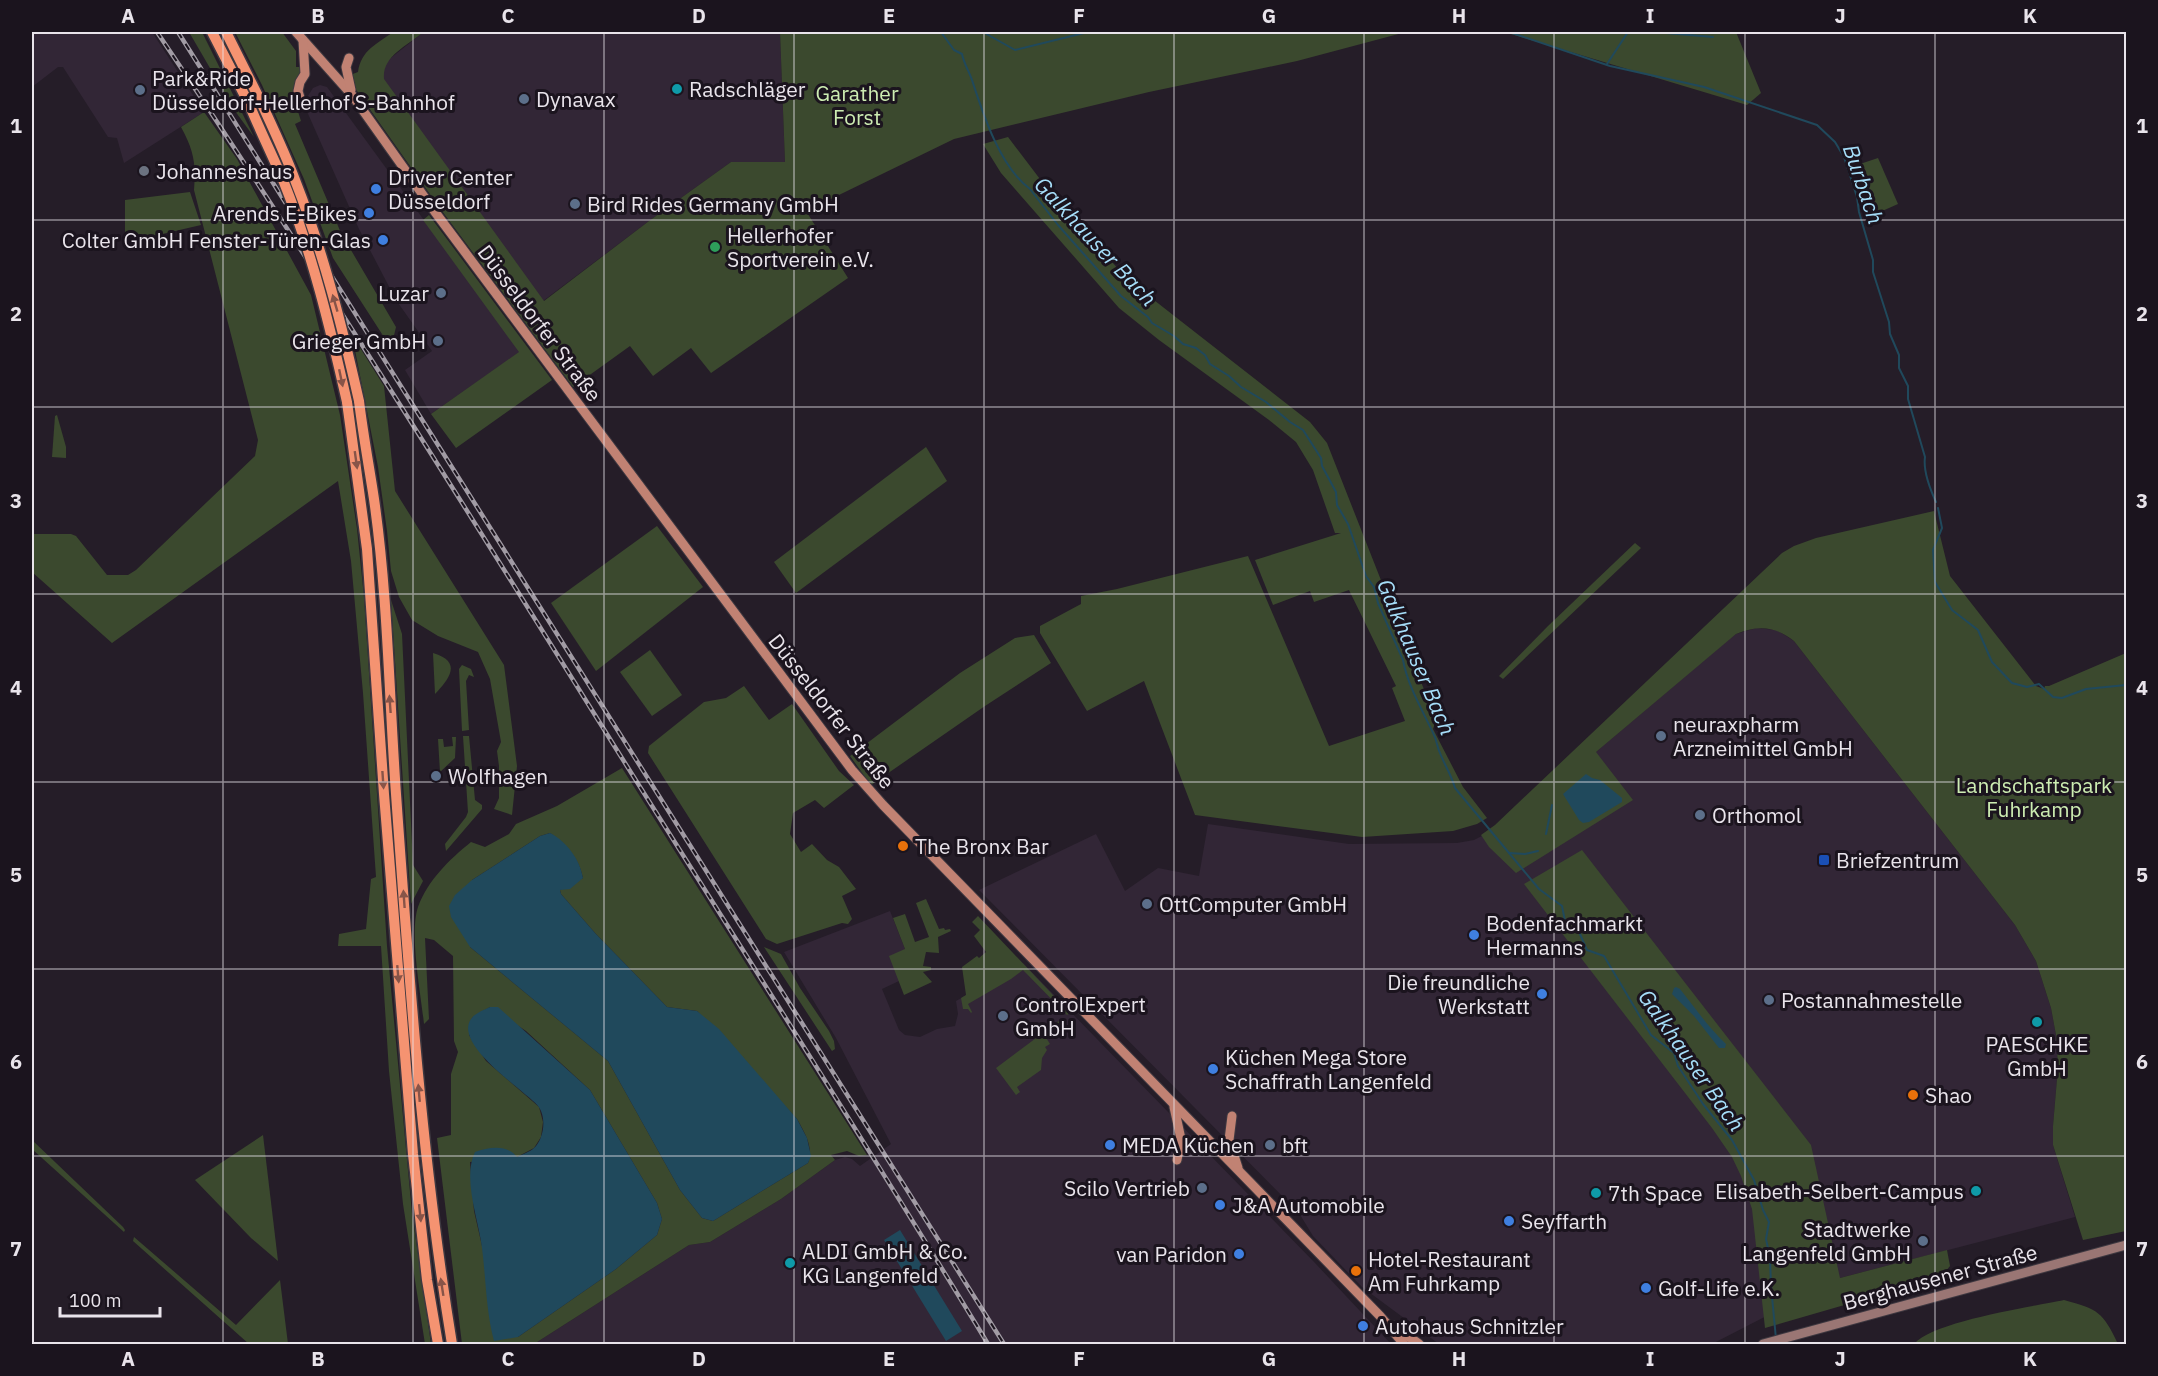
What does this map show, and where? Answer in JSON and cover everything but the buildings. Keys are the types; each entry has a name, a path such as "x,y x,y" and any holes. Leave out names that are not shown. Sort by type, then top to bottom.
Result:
{"highway":[{"path":"212,32 249,104 283,181 302,234 333,340 347,402 367,549 413,1154 427,1280 438,1344"},
{"path":"226,32 260,99 295,178 345,338 358,400 374,500 382,578 421,1116 452,1344"}],"main road":[{"name":"Düsseldorfer Straße","path":"296,32 352,95 435,212 852,770 883,805 1380,1316 1404,1344"},
{"path":"303,40 305,74"},
{"path":"349,58 346,67 352,95"},
{"path":"301,101 298,91 300,82 305,74 322,61"},
{"path":"1173,1104 1181,1140 1177,1160"},
{"path":"1232,1116 1229,1140 1240,1173"},
{"name":"Berghausener Straße","path":"1764,1344 2127,1245"},
{"name":"Düsseldorfer Straße","path":"1380,1316 1419,1344"}],"shaded area":[{"path":"32,32 152,32 204,112 124,163 117,138 108,137 63,67 58,67 32,87"},
{"path":"420,32 780,32 785,162 731,162 543,301 383,79 383,70 387,61 421,34"},
{"path":"320,85 327,87 520,352 431,414 405,370 432,351 396,300 359,229 305,107 306,99 313,88"},
{"path":"1756,628 1777,630 1794,641 2015,925 2036,961 2051,1008 2056,1035 2058,1067 2053,1145 2075,1217 1840,1278 1712,1344 1439,1344 1362,1287 1313,1236 1299,1213 979,890 1096,834 1125,891 1158,868 1199,876 1208,824 1349,844 1457,843 1474,840 1519,817 1727,641 1736,634"},
{"path":"890,911 905,949 899,981 882,989 899,1030 905,1035 920,1037 937,1029 955,1026 958,1014 956,1001 1023,963 1391,1344 534,1344 689,1245 710,1242 781,1199 835,1160 845,1157 852,1159 860,1166 891,1144 836,1038 784,952"}],"green space":[{"path":"189,32 202,32 254,137 235,111"},
{"path":"235,32 282,32 296,51 296,67 302,67 295,94 301,121 295,124 341,233 396,327 391,348 333,258 304,179 262,85"},
{"name":"Garather Forst","path":"393,32 420,32 421,34 391,59 384,71 384,79 544,301 731,162 785,162 780,32 1406,32 1297,61 1149,92 954,139 806,211 848,278 711,373 691,348 653,376 630,346 573,387 439,207 352,84 350,75 358,72 362,58"},
{"path":"1504,32 1736,32 1761,93 1747,105"},
{"path":"204,112 237,159 311,295 340,415 357,529 364,597 387,946 412,1213 431,1344 425,1344 403,1204 389,1071 381,946 338,946 339,934 366,929 371,879 376,877 351,561 338,481 112,643 32,572 32,534 71,534 76,536 107,575 128,575 136,570 255,456 258,440 194,190 193,157 181,127"},
{"path":"1008,137 1046,187 1127,279 1310,422 1327,443 1436,720 1433,729 1463,787 1487,818 1477,824 1453,831 1362,837 1195,815 1144,681 1087,711 1040,633 1040,626 1081,604 1081,596 1248,556 1329,746 1405,721 1392,688 1396,686 1349,590 1314,602 1310,591 1273,605 1255,560 1341,533 1335,533 1313,470 1296,442 1119,308 1001,173 983,144"},
{"path":"1878,158 1898,204 1871,216 1863,190 1860,164"},
{"path":"190,192 201,225 128,242 125,231 125,200"},
{"path":"429,215 552,380 456,448 431,414 519,352 423,220"},
{"path":"352,335 384,386 395,491 504,665 517,766 512,815 494,809 499,798 497,751 501,742 490,679 478,652 438,636 412,620 399,597 391,571 378,467"},
{"path":"57,415 66,447 66,458 52,457 55,416"},
{"path":"926,447 947,481 796,593 774,562"},
{"name":"Landschaftspark Fuhrkamp","path":"1934,511 1950,576 2036,686 2044,689 2045,686 2126,653 2126,1231 2083,1240 2053,1145 2058,1067 2056,1035 2051,1008 2036,961 2015,925 1794,641 1787,636 1766,628 1736,634 1596,752 1633,800 1516,873 1489,847 1481,835 1495,825 1782,553 1816,538"},
{"path":"657,526 703,587 596,671 551,603"},
{"path":"1635,543 1641,548 1503,679 1499,676 1548,626"},
{"path":"391,600 402,634 413,865 423,881 411,904"},
{"path":"1034,635 1051,663 871,785 850,756 960,673 1015,638"},
{"path":"650,650 682,695 652,716 620,672"},
{"path":"433,653 448,661 451,666 445,683 435,694"},
{"path":"462,665 471,669 474,677 469,675 466,681 469,730 462,731 459,669"},
{"path":"744,686 769,720 792,704 839,771 854,785 824,808 815,800 793,813 790,834 801,852 812,844 827,860 839,867 856,889 842,896 852,919 848,924 842,923 777,944 766,939 648,753 649,746 704,702 726,698"},
{"path":"463,736 469,736 475,800 482,805 482,809 446,851 445,844 468,812"},
{"path":"452,737 456,737 455,758 440,772 438,739 443,739 444,747 453,746"},
{"path":"622,768 867,1155 859,1156 847,1151 831,1155 835,1160 781,1199 710,1242 689,1245 534,1344 462,1344 437,1138 451,1135 451,1074 458,1052 454,1041 453,956 434,940 425,938 429,1019 424,1024 415,948 418,907 433,879 471,842 485,847 509,834 516,824 557,806","holes":["550,833 571,852 583,878 560,890 561,894 595,933 667,1007 697,1011 797,1119 806,1135 810,1152 808,1163 713,1221 702,1218 680,1190 608,1061 470,947 472,880 540,836","490,1007 526,1031 590,1090 657,1203 662,1219 657,1235 616,1269 518,1337 482,1246 474,1211 470,1162 517,1157 534,1148 541,1137 543,1122 539,1107 486,1061 469,1035 472,1018"]},
{"path":"1582,850 1811,1145 1840,1278 1947,1250 1950,1266 1941,1277 1765,1328 1752,1209 1732,1157 1524,884"},
{"path":"926,899 939,929 950,929 951,931 938,937 939,953 926,952 923,966 931,967 931,970 923,972 932,982 904,995 889,956 905,949 893,918 905,914 915,942 929,937 916,903"},
{"path":"978,916 1070,1013 1067,1015 1023,970 968,1004 971,1013 968,1009 963,1009 961,998 966,995 962,967 986,952 974,936 980,930 972,922"},
{"path":"764,947 781,954 800,988 829,1031 835,1049 832,1051"},
{"path":"1059,1021 1061,1024 1045,1036 1050,1044 1045,1047 1047,1050 1042,1058 1041,1070 1017,1087 1020,1092 1016,1095 996,1068"},
{"path":"263,1135 278,1261 251,1238 195,1180"},
{"path":"32,1140 123,1227 124,1232 32,1149"},
{"path":"134,1237 236,1325 280,1280 288,1344 249,1344 133,1241"},
{"path":"2064,1300 2085,1306 2098,1313 2108,1325 2118,1344 1914,1344 1941,1328 2007,1311"}],"water":[{"path":"1586,774 1600,780 1622,798 1622,802 1589,822 1583,823 1563,794"},
{"path":"550,833 571,851 579,864 583,878 570,889 560,890 561,894 595,933 667,1007 697,1011 719,1029 797,1119 807,1138 811,1156 808,1163 713,1221 702,1218 680,1190 608,1061 470,947 451,917 449,906 455,895 472,880 540,836"},
{"path":"1676,987 1726,1044 1725,1048 1719,1048 1694,1016 1672,994"},
{"path":"490,1007 498,1007 590,1090 657,1203 662,1219 657,1235 616,1269 518,1337 494,1341 482,1248 472,1200 471,1162 475,1152 486,1149 503,1148 517,1157 530,1151 542,1134 543,1116 538,1106 493,1066 472,1041 468,1030 471,1019 477,1013"},
{"path":"900,1230 962,1331 946,1341 884,1240"}],"waterway":[{"name":"Galkhauser Bach","path":"941,32 954,50 962,54 987,124 1001,154 1019,179 1121,296 1148,317 1152,323 1183,344 1196,348 1205,355 1210,364 1303,430 1321,458 1322,466 1336,492 1337,505 1348,524 1366,576 1374,587 1378,603 1403,660 1412,689 1435,737 1455,788 1539,889 1562,906 1565,921 1576,925 1587,950 1604,956 1651,1035 1674,1053 1678,1066 1703,1104 1732,1140 1754,1180 1769,1222 1766,1239 1770,1258 1776,1339"},
{"name":"Burbach","path":"983,32 1015,50 1088,32"},
{"name":"Burbach","path":"1509,32 1610,66 1704,87 1817,125 1835,142 1844,157 1857,197 1873,260 1873,272 1889,322 1890,334 1899,355 1899,368 1908,386 1908,399 1925,457 1926,474 1936,502"},
{"path":"1607,64 1628,32"},
{"path":"1654,32 1713,37"},
{"name":"Burbach","path":"1938,508 1942,528 1933,550 1935,582 1952,610 1978,630 1992,662 2012,683 2027,687 2039,684 2053,697 2062,698 2086,689 2126,685"},
{"path":"1546,834 1552,805"},
{"path":"1509,853 1525,854 1538,851"}],"railway":[{"path":"157,32 392,391 988,1344"},
{"path":"178,32 1004,1344"}],"place":[{"name":"Radschläger","path":"677,89"},
{"name":"Park&Ride Düsseldorf-Hellerhof S-Bahnhof","path":"140,90"},
{"name":"Dynavax","path":"524,99"},
{"name":"Johanneshaus","path":"144,171"},
{"name":"Driver Center Düsseldorf","path":"376,189"},
{"name":"Bird Rides Germany GmbH","path":"575,204"},
{"name":"Arends E-Bikes","path":"369,213"},
{"name":"Colter GmbH Fenster-Türen-Glas","path":"383,240"},
{"name":"Hellerhofer Sportverein e.V.","path":"715,247"},
{"name":"Luzar","path":"441,293"},
{"name":"Grieger GmbH","path":"438,341"},
{"name":"neuraxpharm Arzneimittel GmbH","path":"1661,736"},
{"name":"Wolfhagen","path":"436,776"},
{"name":"Orthomol","path":"1700,815"},
{"name":"The Bronx Bar","path":"903,846"},
{"name":"Briefzentrum","path":"1824,860"},
{"name":"OttComputer GmbH","path":"1147,904"},
{"name":"Bodenfachmarkt Hermanns","path":"1474,935"},
{"name":"Die freundliche Werkstatt","path":"1542,994"},
{"name":"Postannahmestelle","path":"1769,1000"},
{"name":"ControlExpert GmbH","path":"1003,1016"},
{"name":"PAESCHKE GmbH","path":"2037,1022"},
{"name":"Küchen Mega Store Schaffrath Langenfeld","path":"1213,1069"},
{"name":"Shao","path":"1913,1095"},
{"name":"MEDA Küchen","path":"1110,1145"},
{"name":"bft","path":"1270,1145"},
{"name":"Scilo Vertrieb","path":"1202,1188"},
{"name":"Elisabeth-Selbert-Campus","path":"1976,1191"},
{"name":"7th Space","path":"1596,1193"},
{"name":"J&A Automobile","path":"1220,1205"},
{"name":"Seyffarth","path":"1509,1221"},
{"name":"Stadtwerke Langenfeld GmbH","path":"1923,1241"},
{"name":"van Paridon","path":"1239,1254"},
{"name":"ALDI GmbH & Co. KG Langenfeld","path":"790,1263"},
{"name":"Hotel-Restaurant Am Fuhrkamp","path":"1356,1271"},
{"name":"Golf-Life e.K.","path":"1646,1288"},
{"name":"Autohaus Schnitzler","path":"1363,1326"}]}
